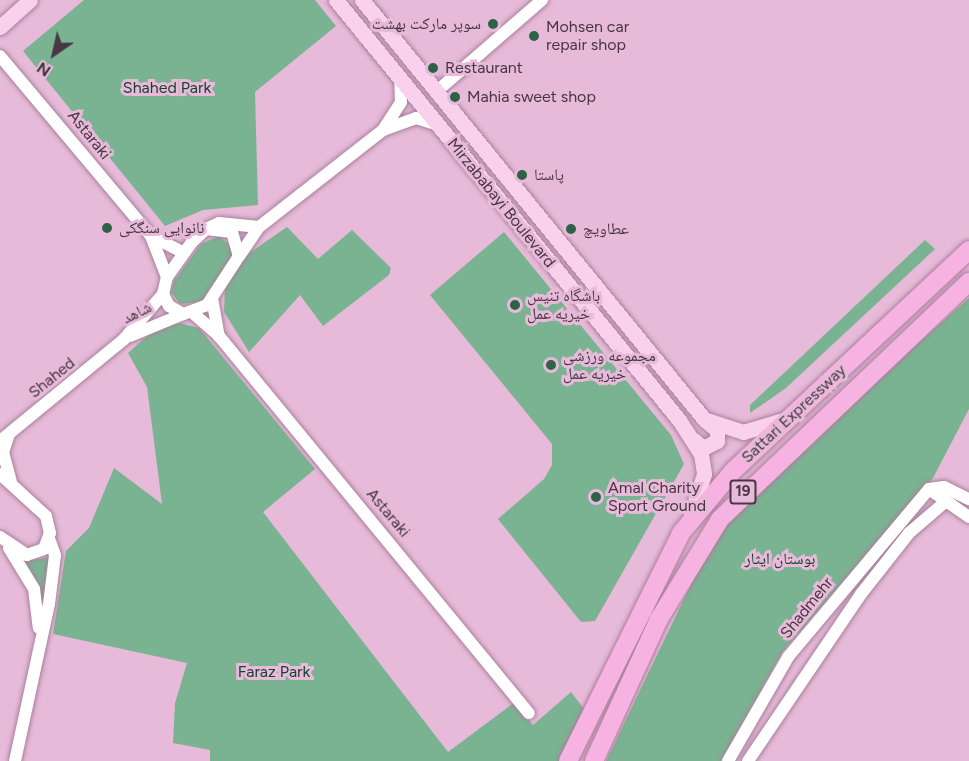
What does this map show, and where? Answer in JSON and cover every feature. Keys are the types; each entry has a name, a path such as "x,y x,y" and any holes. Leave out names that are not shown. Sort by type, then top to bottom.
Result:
{"highway":[{"name":"Sattari Expressway","path":"568,761 681,533 733,471 969,250"},
{"name":"Sattari Expressway","path":"594,761 664,609 720,519 969,282"}],"main road":[{"path":"0,27 30,0"},
{"name":"Mirzababayi Boulevard","path":"336,0 679,420 701,454 704,474 681,533"},
{"name":"Mirzababayi Boulevard","path":"362,0 704,419"},
{"path":"704,419 743,432 766,429 791,416"},
{"path":"679,420 699,446 707,448 718,434 704,419"}],"street":[{"path":"437,90 542,0"},
{"name":"Astaraki","path":"0,56 151,236"},
{"path":"239,256 260,227 382,130 401,102 400,79"},
{"path":"382,130 416,118 436,124"},
{"path":"163,294 167,277 184,253 206,229 219,223 260,227"},
{"path":"206,229 232,232 239,256"},
{"path":"151,236 184,253"},
{"path":"151,236 167,277"},
{"name":"شاهد","path":"124,339 188,314 212,298 239,256"},
{"name":"Astaraki","path":"163,294 169,306 188,314 219,336 529,713"},
{"name":"شاهد","path":"124,339 163,294"},
{"path":"212,298 219,336"},
{"name":"Shahed","path":"4,438 124,339"},
{"path":"4,438 3,452 11,482"},
{"path":"0,474 46,516 55,564 15,761"},
{"path":"929,489 944,487 969,499"},
{"path":"929,489 944,503 969,517"},
{"name":"Shadmehr","path":"728,761 788,657 929,489"},
{"name":"Shadmehr","path":"748,761 861,594 909,533 944,503"},
{"path":"2,539 27,555 50,541"},
{"path":"2,539 34,589 40,641"}],"green space":[{"name":"Shahed Park","path":"84,0 315,0 336,26 255,92 258,205 203,210 165,226 23,51"},
{"path":"287,227 318,259 352,230 391,268 389,275 323,326 300,295 249,352 224,312 225,285 245,256"},
{"name":"مجموعه ورزشی خیریه عمل","path":"504,232 671,435 684,464 595,621 581,622 498,519 544,479 552,465 552,444 430,295"},
{"path":"219,236 234,249 229,264 201,302 180,304 171,292 174,281 201,244"},
{"path":"925,240 935,249 786,388 750,413 750,405"},
{"name":"بوستان ایثار","path":"969,298 969,409 933,478 783,651 721,761 606,761 697,572 727,525 867,388"},
{"name":"Faraz Park","path":"179,323 199,328 315,469 263,512 448,752 515,702 533,725 571,692 584,709 559,761 210,761 210,750 173,743 175,703 187,663 53,634 66,551 89,528 114,468 162,504 147,387 128,353 159,325"},
{"path":"53,557 43,621 39,589 24,561"}],"place":[{"name":"سوپر مارکت بهشت","path":"493,24"},
{"name":"Mohsen car repair shop","path":"534,36"},
{"name":"Restaurant","path":"433,68"},
{"name":"Mahia sweet shop","path":"455,97"},
{"name":"پاستا","path":"522,175"},
{"name":"نانوایی سنگکی","path":"107,228"},
{"name":"عطاویچ","path":"571,229"},
{"name":"باشگاه تنیس خیریه عمل","path":"515,305"},
{"name":"مجموعه ورزشی خیریه عمل","path":"551,365"},
{"name":"Amal Charity Sport Ground","path":"596,497"}]}
